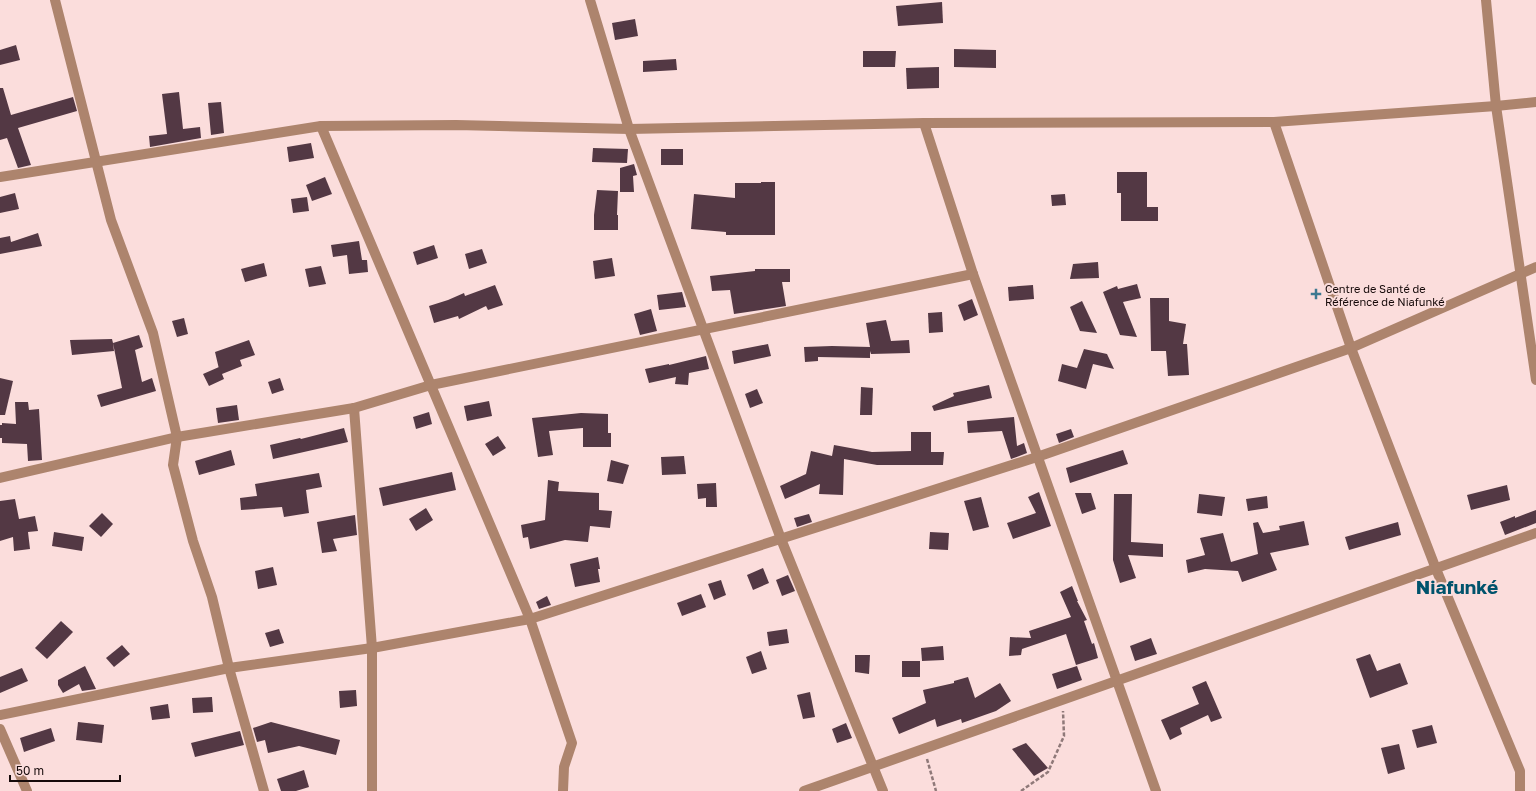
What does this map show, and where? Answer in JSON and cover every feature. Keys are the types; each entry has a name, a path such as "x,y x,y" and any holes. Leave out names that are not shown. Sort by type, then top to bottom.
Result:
{"street":[{"path":"55,0 111,220 153,333 177,437 173,465 193,541 212,597 229,668 264,791"},
{"path":"590,0 629,129 781,539 883,791"},
{"path":"1486,0 1496,106 1536,380"},
{"path":"0,176 321,126 456,125 629,129 924,123 1274,122 1536,102"},
{"path":"1274,122 1351,348 1436,569 1520,771 1520,791"},
{"path":"924,123 973,274 1156,791"},
{"path":"321,126 530,619 572,743 564,767 564,791"},
{"path":"0,715 229,668 372,648 530,619 1037,457 1351,348 1536,267"},
{"path":"0,478 177,437 354,408 431,385 973,274"},
{"path":"354,408 372,648 372,791"},
{"path":"804,791 1117,682 1536,533"},
{"path":"0,729 27,791"}],"path":[{"path":"1021,791 1048,772 1064,736 1062,701"},
{"path":"924,748 936,791"}],"building":[{"path":"942,2 943,23 898,26 896,6"},
{"path":"635,19 638,36 615,40 612,23"},
{"path":"16,45 20,60 0,65 0,50"},
{"path":"954,49 996,50 996,68 954,67"},
{"path":"863,51 896,51 895,67 863,67"},
{"path":"676,59 677,70 643,72 643,61"},
{"path":"939,67 939,88 907,89 906,68"},
{"path":"0,88 3,88 11,115 73,97 77,111 18,128 31,165 18,168 7,138 0,140"},
{"path":"179,92 183,129 200,127 201,138 150,147 149,136 167,134 162,94"},
{"path":"221,102 224,133 211,135 208,103"},
{"path":"311,143 314,158 289,162 287,147"},
{"path":"593,148 628,149 627,163 592,162"},
{"path":"661,149 683,149 683,165 661,165"},
{"path":"634,164 637,175 633,176 634,192 620,192 620,168"},
{"path":"1117,172 1147,172 1147,207 1158,207 1158,221 1121,221 1121,193 1117,193"},
{"path":"325,177 332,194 312,201 306,185"},
{"path":"775,182 775,235 726,235 726,232 691,229 694,194 735,198 735,183"},
{"path":"597,190 618,191 618,230 594,230"},
{"path":"15,193 19,209 0,213 0,197"},
{"path":"1065,194 1066,205 1052,206 1051,195"},
{"path":"307,197 309,211 293,213 291,199"},
{"path":"38,233 42,246 0,254 0,238 10,236 11,242"},
{"path":"359,241 362,260 367,260 368,272 349,274 347,255 333,257 331,245"},
{"path":"434,245 438,258 417,265 413,252"},
{"path":"482,249 487,263 469,269 465,254"},
{"path":"612,258 615,276 595,279 593,261"},
{"path":"1098,262 1099,278 1070,279 1073,264"},
{"path":"264,263 267,276 245,282 241,269"},
{"path":"321,266 326,284 309,287 305,269"},
{"path":"755,269 790,269 790,282 782,282 786,306 734,314 730,290 712,291 710,276 755,271"},
{"path":"1137,284 1141,298 1123,302 1137,337 1120,335 1103,292 1117,286 1118,289"},
{"path":"495,285 503,305 488,310 486,306 459,319 458,316 434,323 429,306 464,293 465,296"},
{"path":"1033,285 1034,299 1009,301 1008,287"},
{"path":"682,292 686,307 659,310 657,295"},
{"path":"1150,298 1169,298 1169,321 1186,324 1183,344 1187,344 1189,375 1168,376 1166,351 1151,351"},
{"path":"972,299 978,315 964,321 958,305"},
{"path":"1082,301 1097,333 1080,331 1070,307"},
{"path":"651,309 657,331 640,335 634,314"},
{"path":"942,312 943,332 929,333 928,313"},
{"path":"184,318 188,334 177,337 172,321"},
{"path":"886,320 891,341 909,340 910,353 871,354 870,351 870,358 818,357 818,361 805,362 804,347 870,347 866,323"},
{"path":"139,335 143,347 135,350 142,382 152,378 156,391 101,407 97,395 122,388 113,343"},
{"path":"112,339 114,351 72,355 70,340"},
{"path":"249,340 255,355 240,360 242,366 222,374 224,379 209,386 203,374 219,367 215,352"},
{"path":"768,344 771,356 734,364 732,351"},
{"path":"1084,349 1107,354 1114,369 1093,364 1086,389 1058,381 1062,364 1077,368"},
{"path":"706,356 709,369 689,373 688,385 675,384 676,377 649,383 645,369"},
{"path":"0,378 13,381 5,415 0,415"},
{"path":"280,378 284,390 272,394 268,382"},
{"path":"989,385 992,398 934,411 932,406 954,396 953,393"},
{"path":"861,387 873,388 872,415 860,415"},
{"path":"757,389 763,403 750,408 745,394"},
{"path":"489,401 492,416 467,421 464,406"},
{"path":"15,402 28,402 29,410 39,409 42,460 28,461 27,444 2,443 2,438 0,438 0,425 2,425 2,423 16,424"},
{"path":"237,405 239,420 218,423 216,408"},
{"path":"429,412 432,424 416,429 413,417"},
{"path":"581,413 608,414 608,433 611,433 611,447 583,447 583,428 549,431 553,455 538,457 532,418"},
{"path":"1014,417 1017,446 1024,443 1027,453 1011,459 1002,431 968,433 967,421"},
{"path":"344,428 348,442 273,459 270,445"},
{"path":"1071,429 1074,437 1059,443 1056,434"},
{"path":"911,432 931,432 931,452 944,452 943,465 877,465 844,459 843,495 819,494 820,484 785,499 780,486 806,474 811,451 832,456 834,445 872,452 911,451"},
{"path":"498,436 506,448 493,456 485,444"},
{"path":"231,450 235,465 199,475 195,461"},
{"path":"1123,450 1128,464 1070,483 1066,468"},
{"path":"684,456 686,474 662,475 661,457"},
{"path":"611,460 629,465 623,484 607,481"},
{"path":"452,472 456,490 383,506 379,488"},
{"path":"319,473 322,487 306,490 309,513 284,517 282,507 241,510 240,498 257,496 255,484"},
{"path":"548,480 559,482 558,491 599,493 599,510 612,511 610,528 590,526 588,542 565,540 530,549 528,537 523,538 521,525 545,520"},
{"path":"716,483 717,507 706,507 706,498 698,499 697,484"},
{"path":"1507,485 1510,500 1471,510 1467,495"},
{"path":"1039,492 1051,526 1013,539 1007,523 1036,513 1028,497"},
{"path":"1075,493 1091,493 1096,509 1082,514"},
{"path":"1114,494 1132,494 1131,542 1163,544 1163,557 1128,555 1136,578 1120,583 1113,560"},
{"path":"1199,494 1225,497 1222,516 1197,513"},
{"path":"1267,496 1268,508 1248,511 1246,499"},
{"path":"981,497 989,527 973,531 964,501"},
{"path":"15,499 19,519 35,516 38,531 28,532 30,549 14,551 13,537 0,541 0,501"},
{"path":"426,508 433,520 416,531 409,519"},
{"path":"1536,510 1536,523 1505,535 1500,522"},
{"path":"102,513 113,524 101,537 89,526"},
{"path":"809,514 812,522 797,527 794,518"},
{"path":"355,515 357,535 333,539 337,551 322,553 317,522"},
{"path":"1304,521 1309,545 1270,553 1277,570 1242,582 1238,571 1205,569 1188,573 1186,560 1205,555 1200,538 1223,533 1231,562 1258,554 1253,523 1258,522 1263,533 1280,530 1279,526"},
{"path":"1398,522 1401,535 1349,550 1345,537"},
{"path":"54,532 84,537 82,551 52,546"},
{"path":"930,532 949,533 948,550 929,549"},
{"path":"598,557 600,582 575,587 570,564"},
{"path":"273,567 277,585 258,589 255,571"},
{"path":"763,568 769,583 753,590 747,575"},
{"path":"788,575 795,591 782,596 776,580"},
{"path":"721,580 726,595 714,600 708,584"},
{"path":"1072,586 1077,601 1087,620 1084,621 1092,644 1094,643 1098,658 1076,665 1066,634 1022,649 1021,655 1009,656 1010,637 1031,638 1029,631 1071,617 1060,592"},
{"path":"701,594 706,607 682,616 677,603"},
{"path":"547,596 551,605 539,609 536,602"},
{"path":"61,621 73,632 47,659 35,648"},
{"path":"279,629 284,643 270,647 265,633"},
{"path":"787,629 789,643 769,646 767,632"},
{"path":"1151,638 1157,654 1135,661 1130,646"},
{"path":"122,645 130,654 114,667 106,658"},
{"path":"943,646 944,660 922,661 921,648"},
{"path":"761,651 767,669 752,674 746,657"},
{"path":"1370,654 1377,671 1400,663 1408,684 1370,698 1356,659"},
{"path":"855,655 870,655 869,674 855,672"},
{"path":"902,661 920,661 920,677 902,677"},
{"path":"85,666 96,689 82,691 79,684 63,693 58,685 58,680"},
{"path":"1077,666 1082,680 1057,689 1052,674"},
{"path":"22,668 28,681 0,693 0,677"},
{"path":"968,677 975,698 1000,683 1011,701 996,711 962,723 961,719 937,727 935,719 899,734 892,718 926,703 923,690 954,683 954,681"},
{"path":"1206,681 1222,718 1211,722 1208,715 1180,728 1182,734 1170,740 1161,720 1199,704 1192,687"},
{"path":"356,690 357,706 340,708 339,691"},
{"path":"810,692 815,717 803,719 797,695"},
{"path":"212,697 213,712 193,713 192,698"},
{"path":"168,704 170,718 152,720 150,707"},
{"path":"78,722 104,725 102,743 76,740"},
{"path":"271,722 340,740 336,755 299,746 268,753 265,740 257,742 253,728"},
{"path":"846,723 852,738 837,743 832,729"},
{"path":"1432,725 1437,743 1417,748 1412,730"},
{"path":"51,728 55,741 24,752 20,738"},
{"path":"240,731 244,745 195,757 191,743"},
{"path":"1026,743 1048,768 1034,776 1012,749"},
{"path":"1399,744 1405,769 1388,774 1381,748"},
{"path":"304,770 309,787 296,791 281,791 277,779"}],"place":[{"name":"Centre de Santé de Référence de Niafunké","path":"1316,294"}],"district":[{"name":"Niafunké","path":"1457,586"}]}
